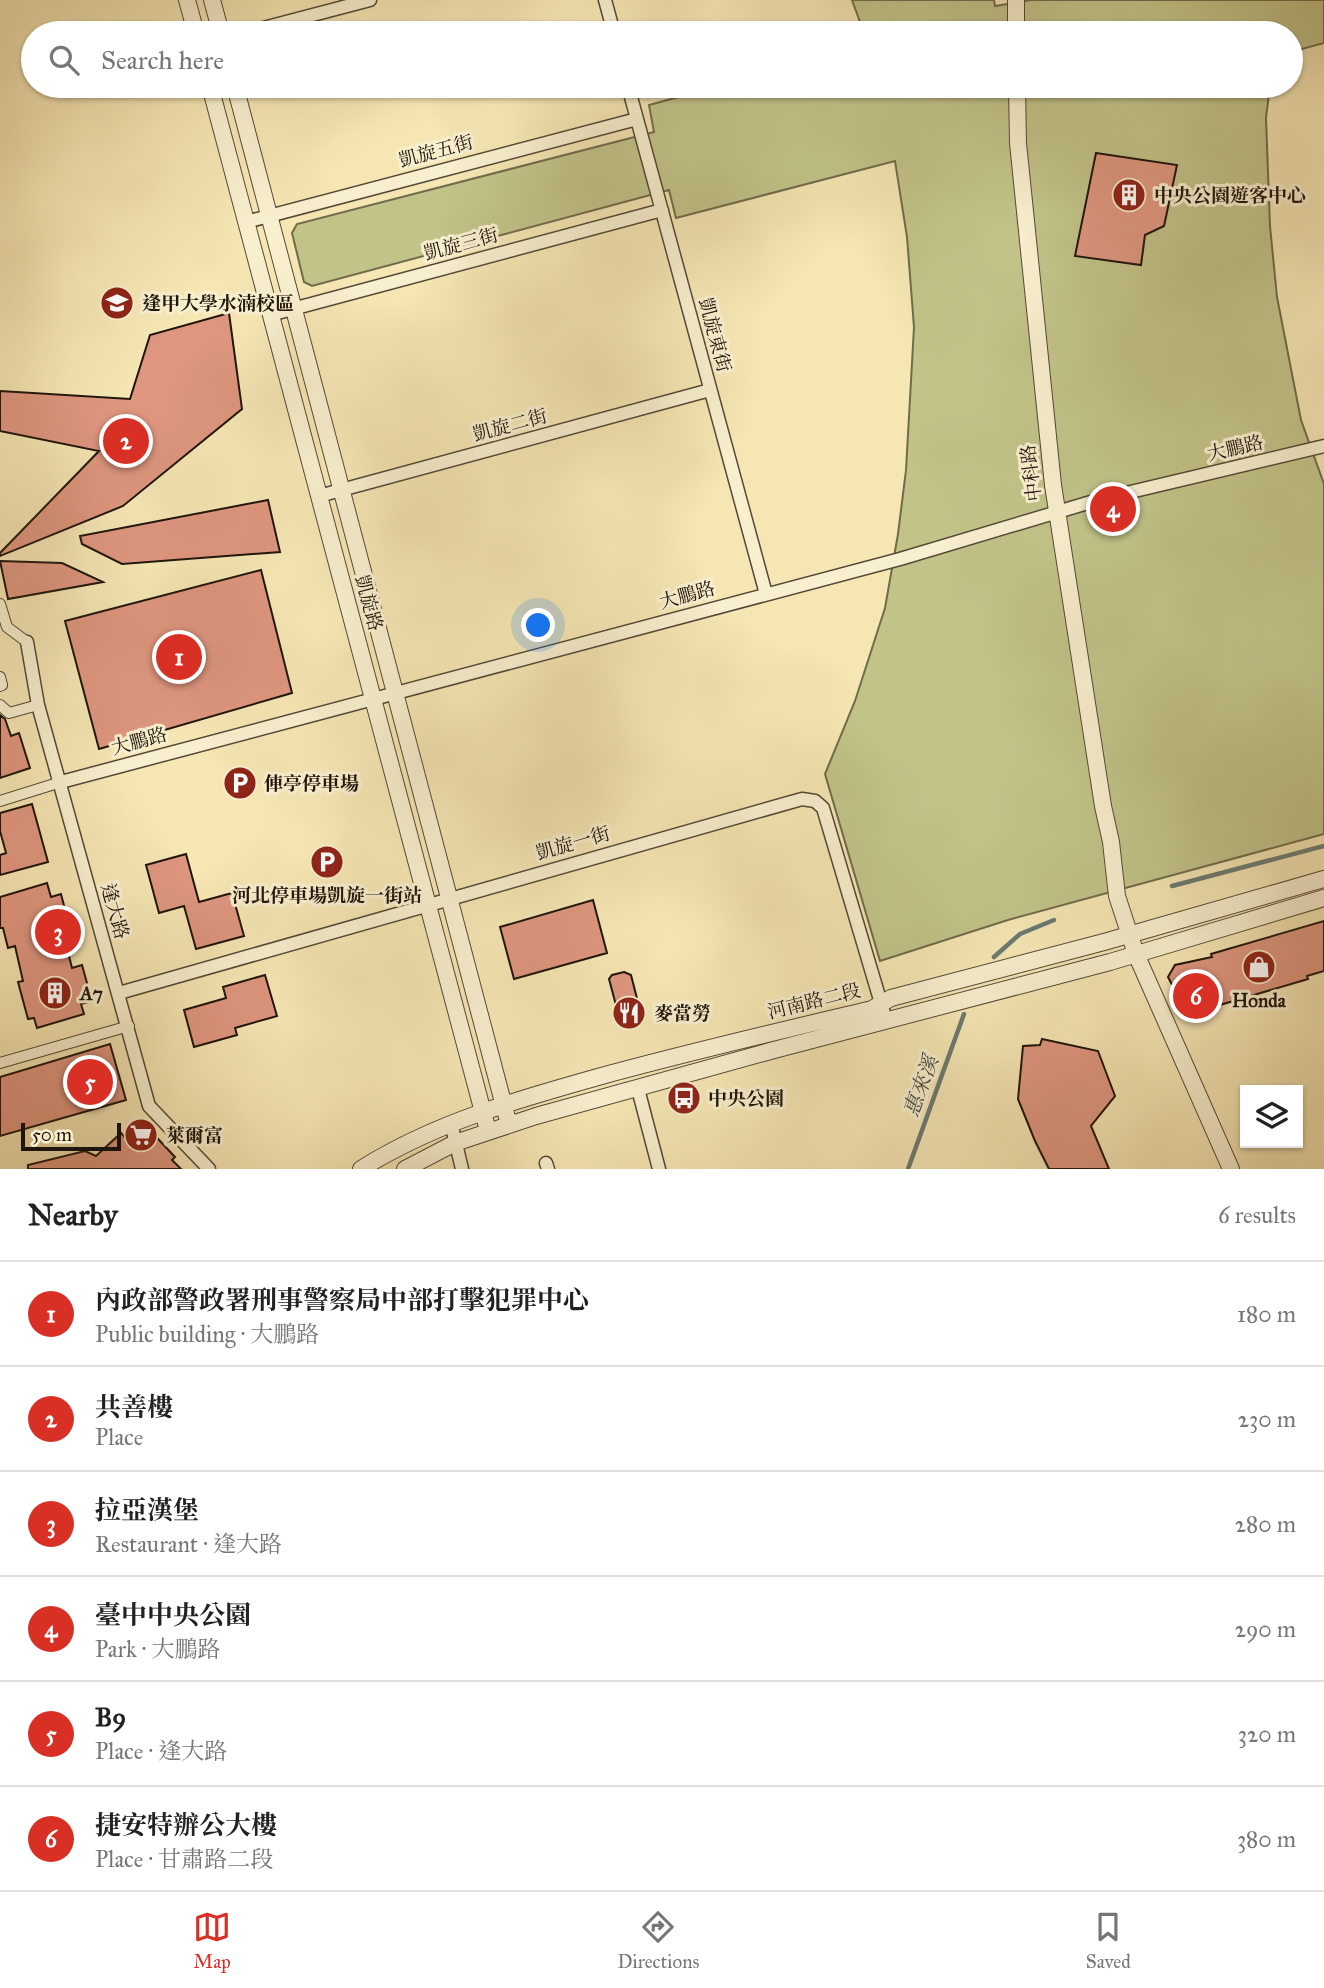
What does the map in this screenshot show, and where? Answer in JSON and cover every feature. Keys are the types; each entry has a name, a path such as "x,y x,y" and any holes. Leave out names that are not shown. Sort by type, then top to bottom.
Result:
{"street":[{"path":"187,0 193,21"},
{"path":"212,0 218,21"},
{"path":"290,21 370,0"},
{"path":"605,0 611,21"},
{"path":"1016,0 1016,21"},
{"name":"凱旋路","path":"213,98 488,1131"},
{"name":"凱旋路","path":"238,98 509,1125"},
{"name":"凱旋東街","path":"631,98 766,594"},
{"name":"中科路","path":"1017,98 1018,143 1057,512 1111,842 1117,897 1136,954 1231,1169"},
{"name":"凱旋五街","path":"246,222 637,119"},
{"name":"凱旋三街","path":"270,315 662,210"},
{"name":"凱旋二街","path":"319,496 710,390"},
{"name":"大鵬路","path":"61,782 900,559 1101,499 1324,446"},
{"path":"0,604 6,627 27,642"},
{"name":"逢大路","path":"27,642 38,705 149,1106 209,1169"},
{"path":"0,677 0,686"},
{"path":"0,705 9,713 38,705"},
{"path":"0,800 61,782"},
{"name":"凱旋一街","path":"119,993 448,898 809,799 823,808 886,1020"},
{"name":"河南路二段","path":"361,1169 451,1123 503,1105 626,1070 872,1009 891,998 1324,879"},
{"name":"河南路二段","path":"405,1169 455,1143 488,1131 886,1020 1136,954 1324,898"},
{"path":"0,1063 129,1026"},
{"path":"638,1089 659,1169"},
{"path":"451,1123 462,1169"}],"green space":[{"path":"852,0 994,0 995,6 1031,0 1324,0 1324,43 1303,49 1303,21 860,21"},
{"path":"675,98 1268,98 1266,118 1270,226 1277,297 1301,420 1324,484 1324,834 1008,920 880,961 825,774 855,701 885,608 906,470 914,327 907,237 895,161 676,218 669,190 312,286 304,282 292,233 297,224 654,132 649,105"}],"building":[{"name":"中央公園遊客中心","path":"1096,153 1177,165 1164,226 1145,235 1141,265 1075,256"},
{"path":"229,313 242,409 123,506 0,556 99,451 0,431 0,391 130,399 150,335"},
{"path":"268,500 280,552 122,564 82,544 80,536"},
{"path":"0,561 62,563 103,582 8,599"},
{"path":"261,570 292,693 99,749 65,621"},
{"path":"0,715 5,719 11,736 19,733 30,768 0,778"},
{"path":"32,804 48,862 0,875 0,855 6,853 0,831 0,813"},
{"path":"186,854 199,902 232,893 244,936 196,949 184,906 159,913 146,865"},
{"path":"47,883 51,897 61,894 70,929 60,932 72,968 82,965 92,1001 81,1004 84,1014 37,1028 34,1018 28,1019 18,982 23,981 15,946 8,948 3,928 0,928 0,897"},
{"path":"593,900 607,953 514,979 500,927"},
{"path":"1324,921 1324,971 1307,976 1308,979 1213,1007 1213,1010 1191,1021 1168,977 1175,965 1212,957 1211,954"},
{"path":"624,972 631,975 642,1018 621,1024 609,979 612,975"},
{"path":"265,975 277,1016 235,1028 237,1035 194,1047 184,1010 226,998 223,987"},
{"path":"1042,1039 1098,1051 1115,1096 1091,1126 1109,1169 1049,1169 1018,1099 1023,1046 1040,1045"},
{"path":"110,1044 126,1100 0,1136 0,1077"},
{"path":"146,1126 175,1157 172,1160 181,1169 28,1169 28,1165 85,1151 96,1156 121,1133 129,1142"}],"waterway":[{"name":"惠來溪","path":"1172,886 1324,846"},
{"name":"惠來溪","path":"994,957 1020,934 1054,920"},
{"name":"惠來溪","path":"908,1169 964,1014"}],"place":[{"name":"中央公園遊客中心","path":"1129,195"},
{"name":"逢甲大學水湳校區","path":"117,303"},
{"name":"共善樓","path":"126,441"},
{"name":"臺中中央公園","path":"1113,509"},
{"name":"內政部警政署刑事警察局中部打擊犯罪中心","path":"179,657"},
{"name":"俥亭停車場","path":"240,783"},
{"name":"河北停車場凱旋一街站","path":"327,862"},
{"name":"拉亞漢堡","path":"58,932"},
{"name":"Honda","path":"1259,967"},
{"name":"A7","path":"55,993"},
{"name":"捷安特辦公大樓","path":"1196,996"},
{"name":"麥當勞","path":"629,1013"},
{"name":"B9","path":"90,1082"},
{"name":"中央公園","path":"684,1098"},
{"name":"萊爾富","path":"141,1135"}]}
